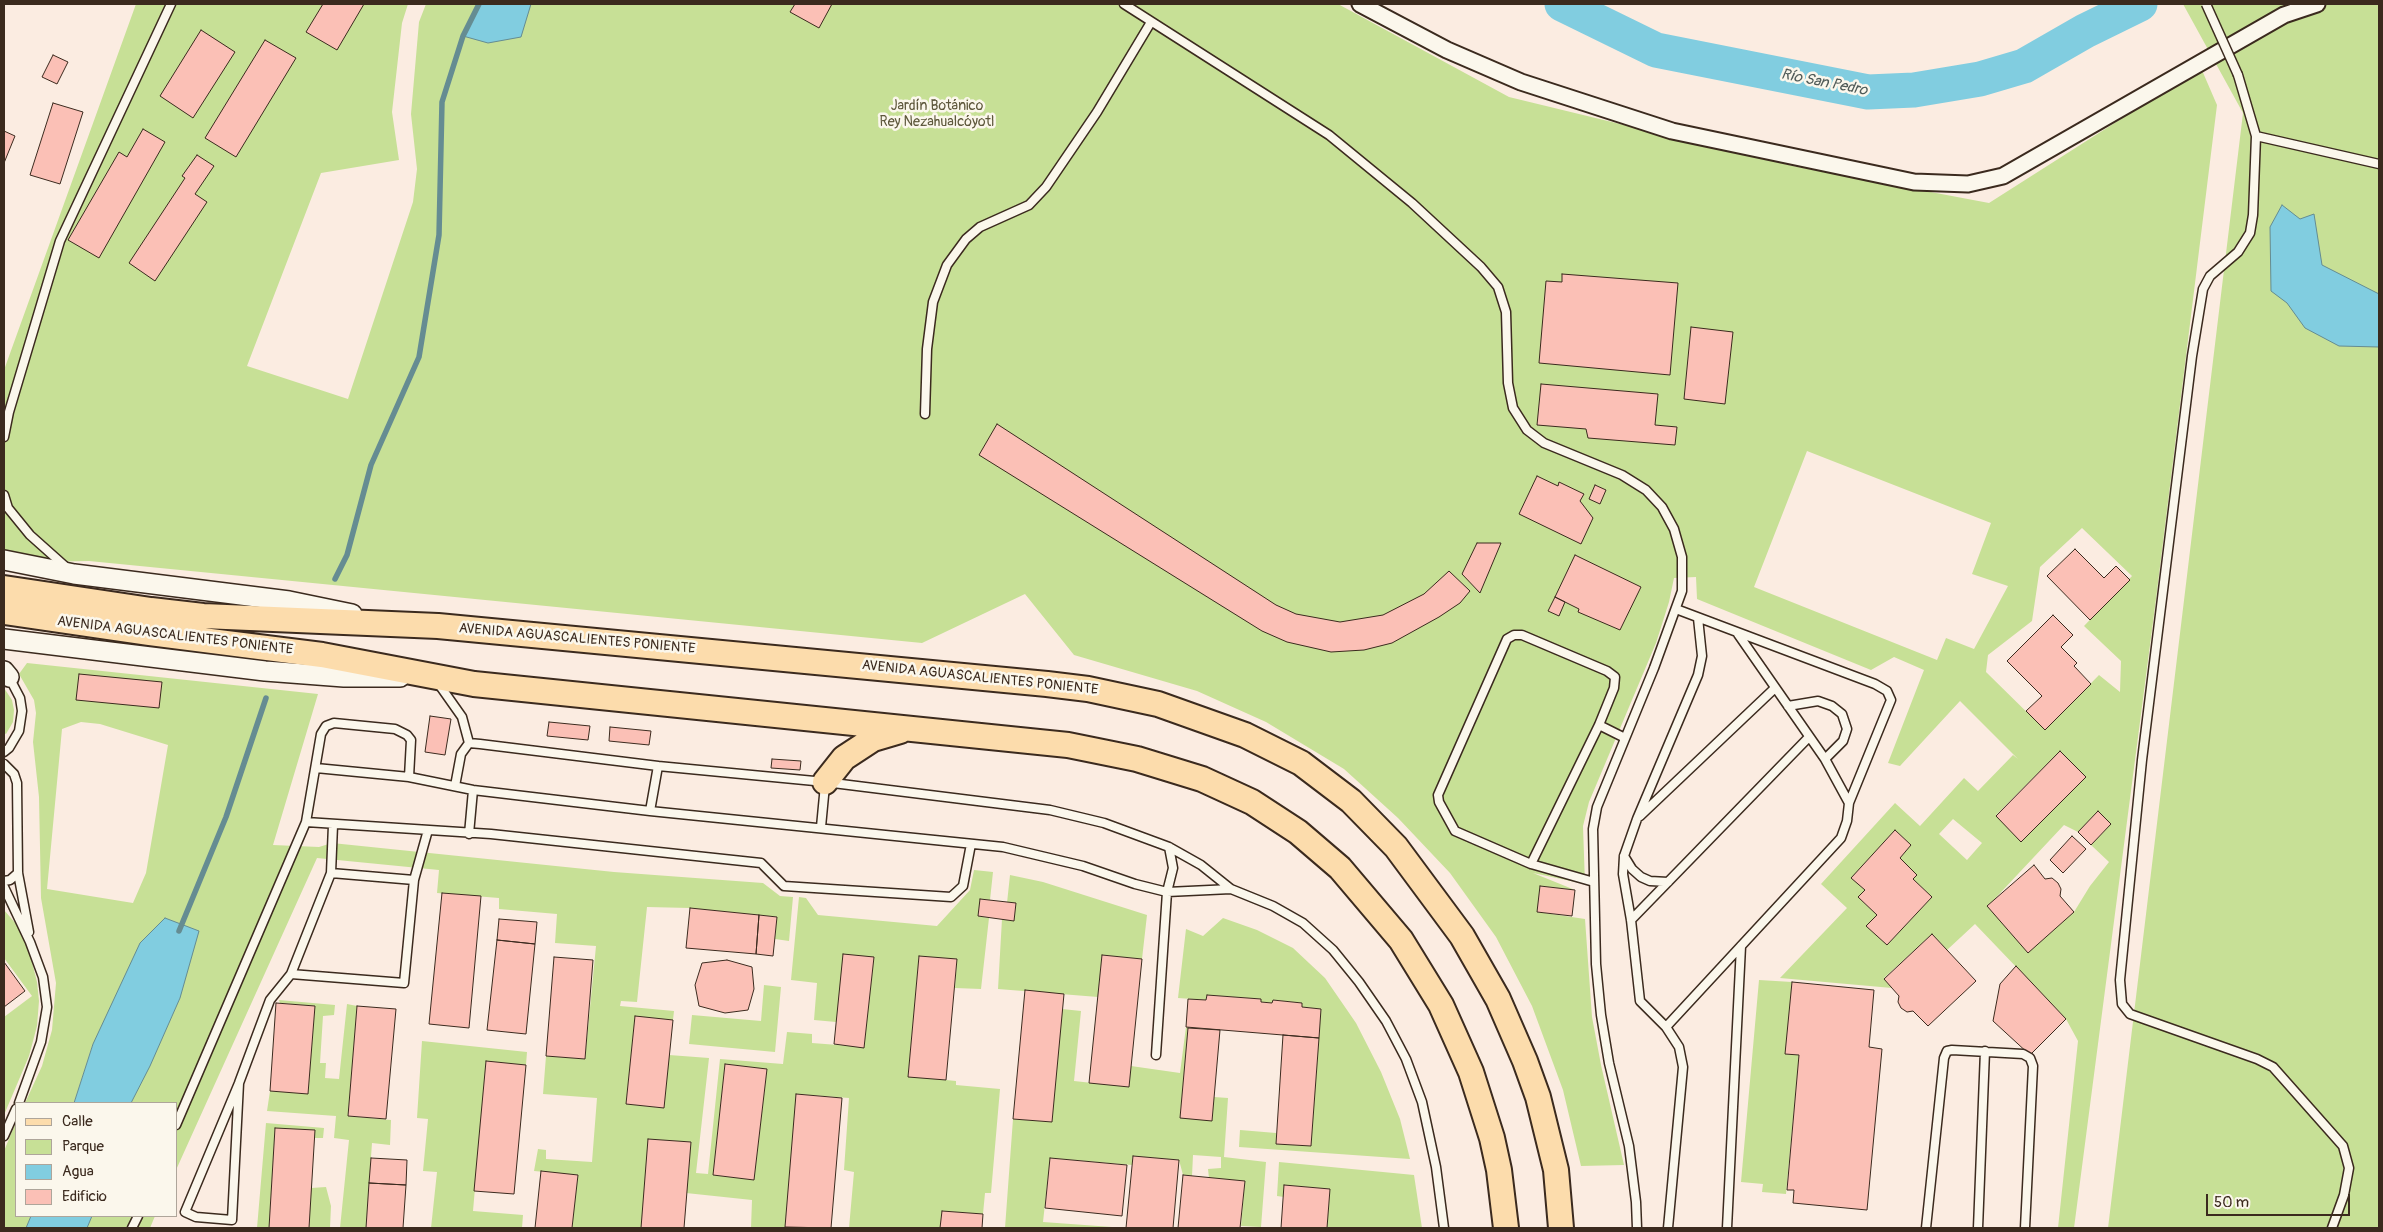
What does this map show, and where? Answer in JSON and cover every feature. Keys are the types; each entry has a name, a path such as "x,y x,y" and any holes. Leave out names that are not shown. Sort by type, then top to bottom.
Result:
{"main road":[{"name":"AVENIDA AGUASCALIENTES PONIENTE","path":"4,588 151,610 212,616 285,621 395,623 679,647 1088,689 1128,697 1187,713 1245,735 1273,748 1327,781 1375,824 1396,848 1462,936 1498,999 1525,1061 1548,1133 1559,1200 1561,1228"},
{"name":"AVENIDA AGUASCALIENTES PONIENTE","path":"4,612 148,633 322,655 474,684 1068,745 1137,758 1228,789 1268,811 1298,832 1340,868 1359,888 1400,940 1441,1005 1471,1072 1499,1170 1506,1228"},
{"path":"825,782 844,758 873,739 908,729"}],"street":[{"path":"1360,4 1447,50 1521,82 1672,131 1914,182 1968,184 2003,176 2284,15 2317,4"},
{"name":"AVENIDA AGUASCALIENTES PONIENTE","path":"4,560 74,574 289,601 395,623"},
{"name":"AVENIDA AGUASCALIENTES PONIENTE","path":"4,639 265,671 344,677 433,677"}],"lane":[{"path":"4,437 9,412 60,242 172,4"},
{"path":"1124,4 1329,135 1412,202 1481,266 1498,288 1506,312 1508,383 1513,408 1527,430 1544,443 1622,474 1646,490 1662,507 1674,530 1682,557 1682,591 1598,807 1592,829 1596,964 1601,1015 1609,1063 1629,1146 1636,1202 1637,1228"},
{"path":"2206,4 2238,75 2256,136 2253,215 2250,233 2238,252 2210,276 2203,289 2201,299 2192,356 2142,760 2120,980 2122,1004 2130,1014 2257,1059 2273,1067 2343,1146 2349,1168 2344,1195 2332,1228"},
{"path":"925,414 927,348 932,311 947,265 966,239 980,227 1029,204 1046,187 1097,112 1152,22"},
{"path":"2256,136 2379,164"},
{"path":"4,494 8,508 30,535 74,574"},
{"path":"1666,1027 1841,838 1847,822 1849,803 1888,713 1891,700 1887,691 1875,684 1676,610"},
{"path":"1668,1228 1683,1067 1679,1047 1666,1027 1640,1001 1631,920 1623,874 1624,856 1637,819 1698,675 1702,656 1698,618"},
{"path":"1738,633 1825,759 1849,803"},
{"path":"1531,864 1599,725 1614,688 1615,677 1607,671 1522,635 1514,635 1507,639 1438,795 1439,802 1455,831 1531,864 1594,882"},
{"path":"4,752 9,748 19,731 22,711 20,698 6,674"},
{"path":"433,677 462,717 469,743"},
{"path":"1637,819 1775,688"},
{"path":"1788,706 1818,702 1832,706 1842,714 1847,729 1843,741 1825,759"},
{"path":"178,1120 306,822 321,734 326,726 334,723 395,729 407,734 411,740 409,777"},
{"path":"1599,725 1625,738"},
{"path":"1631,920 1809,737"},
{"path":"469,743 658,766 825,782 1050,810 1104,823 1169,847 1201,866 1231,889 1273,906 1302,924 1333,950 1360,982 1386,1021 1406,1059 1422,1102 1436,1167 1444,1228"},
{"path":"455,786 461,754 469,743"},
{"path":"4,764 14,774 17,783 18,873 30,942"},
{"path":"650,811 658,766"},
{"path":"316,768 409,777 473,790 650,811 1003,847 1083,866 1135,884 1167,892 1231,889"},
{"path":"821,827 825,782"},
{"path":"469,834 473,790"},
{"path":"306,822 491,834 761,863 784,886 951,898 964,886 971,844"},
{"path":"239,1083 232,1220 196,1217 185,1212 239,1083 270,1000 291,974 331,874 333,825"},
{"path":"291,974 404,983 414,880 428,830"},
{"path":"1156,1055 1167,892 1174,868 1169,847"},
{"path":"1624,856 1632,869 1641,876 1650,881 1668,882"},
{"path":"4,881 10,880 18,873"},
{"path":"331,874 414,880"},
{"path":"4,886 30,942 43,977 47,1006 41,1042 19,1102"},
{"path":"1727,1228 1741,946"},
{"path":"1978,1228 1985,1051"},
{"path":"1926,1228 1946,1052 1985,1051 2023,1054 2030,1058 2033,1066 2025,1228"},
{"path":"4,1136 15,1111"}],"green space":[{"name":"Jardín Botánico Rey Nezahualcóyotl","path":"136,4 408,4 402,23 392,112 399,160 321,173 247,366 348,399 413,202 417,169 411,114 419,22 426,4 1338,4 1509,97 1793,166 1989,203 2201,68 2217,105 2156,599 2074,1228 2058,1228 2078,1041 2066,1019 1975,924 1947,950 1932,934 1884,978 1892,988 1780,978 1847,908 1821,884 1895,803 1920,826 1964,778 1978,791 2013,755 2018,759 1960,701 1900,766 1888,763 1924,670 1894,657 1871,670 1697,599 1696,577 1674,578 1669,602 1656,643 1589,802 1583,826 1585,884 1533,873 1575,890 1540,886 1538,912 1585,919 1592,1017 1624,1165 1581,1166 1563,1090 1532,1006 1496,937 1450,873 1398,818 1344,769 1266,722 1197,691 1074,655 1025,594 922,643 89,561 36,562 4,554 4,370","holes":["1807,451 1991,523 1972,574 2008,586 1974,649 1946,638 1937,660 1754,587","2082,528 2132,576 2084,626 2121,661 2120,692 2099,675 2045,730 1986,672 1988,655 2032,621 2040,567","2060,751 2086,777 2021,841 1996,815","2098,811 2111,824 2091,845 2109,862 2090,886 2074,912 2028,952 1988,906 2064,825 2078,832","1953,819 1982,843 1967,860 1939,834","1895,830 1911,845 1900,858 1917,875 1913,879 1932,897 1887,945 1867,926 1877,915 1858,897 1865,890 1852,878"]},
{"path":"2183,4 2379,4 2379,1228 2108,1228 2243,113"},
{"path":"27,663 318,694 273,845 319,847 332,843 614,872 763,883 780,896 793,897 789,941 775,939 777,917 690,908 647,907 637,1002 621,1001 620,1006 674,1011 673,1020 635,1017 626,1104 664,1108 669,1055 709,1058 696,1173 708,1174 720,1059 783,1064 787,1032 812,1034 812,1043 864,1047 874,957 836,1022 814,1020 817,983 791,980 799,897 806,898 818,915 937,926 970,890 974,870 993,872 990,900 980,899 978,916 989,918 981,989 955,988 957,960 919,956 908,1076 956,1081 956,1085 1000,1089 991,1193 985,1193 983,1214 942,1211 940,1228 849,1228 854,1172 844,1170 849,1098 797,1094 785,1227 795,1228 751,1228 752,1200 686,1193 691,1142 649,1139 641,1228 572,1228 578,1175 534,1171 538,1149 546,1150 546,1159 592,1162 597,1098 543,1094 546,1056 585,1059 596,946 555,943 557,914 499,909 499,898 437,893 439,870 317,858 178,1166 178,1102 131,1102 180,998 93,1044 74,1102 25,1102 42,1066 52,1030 56,983 41,898 39,797 33,742 36,713 34,700 19,674","holes":["81,722 100,724 168,745 146,873 133,903 47,889 62,729","725,1064 767,1069 754,1180 713,1175"]},
{"path":"4,688 12,700 14,710 13,722 6,734 4,733"},
{"path":"1010,875 1043,882 1147,915 1142,959 1102,955 1098,997 998,989 1002,919 1014,921 1016,904 1007,903"},
{"path":"4,910 17,925 30,954 37,982 39,1001 37,1026 29,1056 4,1115 4,1017 32,996 4,958"},
{"path":"1223,918 1257,930 1293,948 1325,978 1356,1023 1381,1072 1400,1119 1410,1159 1239,1147 1240,1130 1276,1133 1276,1144 1311,1146 1321,1009 1302,1007 1302,1003 1273,1000 1272,1003 1261,1002 1260,999 1207,995 1206,1000 1178,998 1186,929 1203,936"},
{"path":"1759,980 1792,982 1786,1054 1799,1055 1786,1194 1762,1192 1763,1184 1741,1182"},
{"path":"764,985 781,987 775,1052 689,1044 692,1015 761,1021"},
{"path":"279,1000 335,1005 334,1015 323,1016 320,1063 326,1063 325,1078 339,1079 347,1004 357,1006 348,1116 391,1120 390,1145 372,1143 366,1228 340,1228 349,1140 334,1138 336,1116 267,1111 270,1091 308,1093 315,1006 280,1003"},
{"path":"1062,1009 1081,1011 1074,1081 1129,1087 1131,1066 1180,1073 1186,1027 1188,1028 1180,1117 1212,1120 1214,1097 1228,1098 1224,1157 1266,1162 1261,1227 1241,1226 1245,1181 1209,1178 1208,1169 1221,1168 1221,1157 1193,1155 1192,1176 1183,1175 1179,1160 1133,1156 1132,1165 1050,1158 1043,1222 1126,1228 1005,1228 1013,1119 1052,1122"},
{"path":"422,1041 527,1052 526,1065 486,1061 473,1211 523,1215 522,1228 431,1228 437,1172 423,1171 428,1119 417,1118"},
{"path":"266,1123 324,1128 323,1138 314,1138 314,1130 275,1128 269,1228 257,1228"},
{"path":"15,1124 15,1217 31,1217 26,1228 4,1228 4,1151"},
{"path":"1279,1162 1414,1175 1422,1228 1327,1228 1330,1189 1285,1185 1284,1197 1277,1196"},
{"path":"326,1187 331,1206 330,1228 309,1228 311,1188"},
{"path":"92,1217 155,1217 150,1228 87,1228"}],"water":[{"path":"479,4 531,4 521,37 488,43 463,36"},
{"path":"2282,205 2300,219 2314,214 2322,265 2379,294 2379,347 2339,346 2305,328 2287,303 2271,291 2270,227"},
{"path":"165,918 199,931 180,998 150,1066 132,1102 74,1102 93,1044 140,943"},
{"path":"31,1217 92,1217 87,1228 26,1228"}],"building":[{"path":"323,4 364,4 337,50 306,32"},
{"path":"795,4 832,4 819,28 790,12"},
{"path":"201,30 235,52 193,118 160,96"},
{"path":"265,40 296,58 236,157 205,138"},
{"path":"53,55 68,62 57,84 42,77"},
{"path":"53,103 83,112 60,184 30,175"},
{"path":"143,129 165,142 99,258 68,240 119,152 127,157"},
{"path":"4,131 15,136 4,163"},
{"path":"197,155 214,166 195,194 207,202 155,281 129,263 185,178 182,176"},
{"path":"1562,274 1678,283 1670,375 1539,363 1546,281 1562,282"},
{"path":"1691,327 1733,332 1725,404 1684,399"},
{"path":"1541,384 1658,394 1655,425 1677,427 1675,445 1588,438 1586,429 1537,425"},
{"path":"997,424 1276,605 1296,614 1340,622 1383,615 1424,594 1449,571 1470,591 1460,603 1439,617 1392,643 1364,650 1331,652 1287,642 1262,631 979,455"},
{"path":"1537,476 1558,486 1559,482 1584,494 1580,501 1593,518 1581,544 1519,514"},
{"path":"1595,485 1606,490 1600,504 1589,499"},
{"path":"1477,543 1501,543 1480,593 1462,574"},
{"path":"2075,549 2104,578 2116,566 2130,580 2090,620 2047,576"},
{"path":"1575,555 1641,587 1620,630 1578,612 1579,609 1555,597"},
{"path":"1555,597 1565,602 1559,616 1548,611"},
{"path":"2053,615 2073,635 2061,647 2077,663 2074,666 2091,684 2045,730 2026,711 2042,696 2007,661"},
{"path":"79,674 162,682 159,708 76,700"},
{"path":"430,716 451,719 445,755 425,752"},
{"path":"549,722 590,726 588,740 547,736"},
{"path":"610,727 651,731 649,745 609,741"},
{"path":"2060,751 2086,777 2021,842 1996,816"},
{"path":"772,759 801,761 800,770 771,768"},
{"path":"2098,811 2111,824 2091,845 2078,832"},
{"path":"1895,830 1911,845 1900,858 1917,875 1913,879 1932,897 1887,945 1866,926 1877,915 1858,897 1865,890 1851,878"},
{"path":"2072,836 2086,849 2063,873 2050,860"},
{"path":"2034,865 2045,879 2052,878 2058,883 2061,889 2060,896 2074,912 2028,953 1987,906"},
{"path":"1540,886 1575,890 1572,916 1537,912"},
{"path":"442,893 481,896 469,1028 429,1024"},
{"path":"980,899 1016,903 1014,921 978,916"},
{"path":"690,908 759,915 756,954 686,948"},
{"path":"759,915 777,917 773,956 756,954"},
{"path":"499,919 537,922 535,944 497,940"},
{"path":"1932,934 1976,981 1928,1026 1913,1011 1907,1012 1901,1008 1898,1002 1899,996 1884,979"},
{"path":"497,940 535,944 526,1034 487,1030"},
{"path":"843,954 874,957 864,1048 834,1044"},
{"path":"1102,955 1142,959 1129,1087 1089,1083"},
{"path":"919,956 957,959 946,1080 908,1077"},
{"path":"554,957 593,960 585,1059 546,1056"},
{"path":"727,960 752,967 754,989 748,1010 725,1013 699,1006 695,985 702,963"},
{"path":"4,962 25,991 4,1007"},
{"path":"2016,966 2066,1019 2030,1055 1993,1021 2000,984"},
{"path":"1792,982 1874,990 1869,1047 1882,1049 1867,1210 1793,1203 1794,1190 1787,1190 1799,1055 1785,1054"},
{"path":"1025,990 1064,994 1052,1122 1013,1119"},
{"path":"1207,995 1261,999 1261,1002 1272,1003 1273,1000 1302,1003 1302,1007 1321,1009 1319,1038 1186,1027 1188,999 1206,1000"},
{"path":"276,1003 315,1006 308,1094 270,1091"},
{"path":"357,1006 396,1009 386,1119 348,1116"},
{"path":"635,1016 673,1020 664,1108 626,1104"},
{"path":"1188,1028 1220,1030 1212,1121 1180,1118"},
{"path":"1283,1035 1319,1038 1311,1146 1276,1144"},
{"path":"486,1061 526,1065 514,1194 474,1191"},
{"path":"725,1064 767,1069 754,1180 713,1175"},
{"path":"796,1094 842,1098 831,1228 785,1227"},
{"path":"275,1128 315,1130 309,1228 269,1228"},
{"path":"648,1139 691,1142 684,1228 641,1228"},
{"path":"1133,1156 1179,1160 1173,1228 1126,1228"},
{"path":"371,1158 407,1160 406,1185 369,1183"},
{"path":"1050,1158 1127,1165 1122,1216 1045,1208"},
{"path":"541,1171 578,1175 572,1228 535,1228"},
{"path":"1183,1175 1245,1181 1240,1228 1178,1228"},
{"path":"369,1183 406,1185 403,1228 366,1228"},
{"path":"1284,1185 1330,1189 1327,1228 1281,1228"},
{"path":"942,1211 983,1214 982,1228 940,1228"}],"waterway":[{"path":"335,579 347,555 371,465 419,357 439,235 442,102 463,36 479,4"},
{"name":"Río San Pedro","path":"1562,4 1656,50 1868,92 1914,90 1980,79 2024,66 2085,31 2140,4"},
{"path":"179,931 226,817 266,698"}]}
